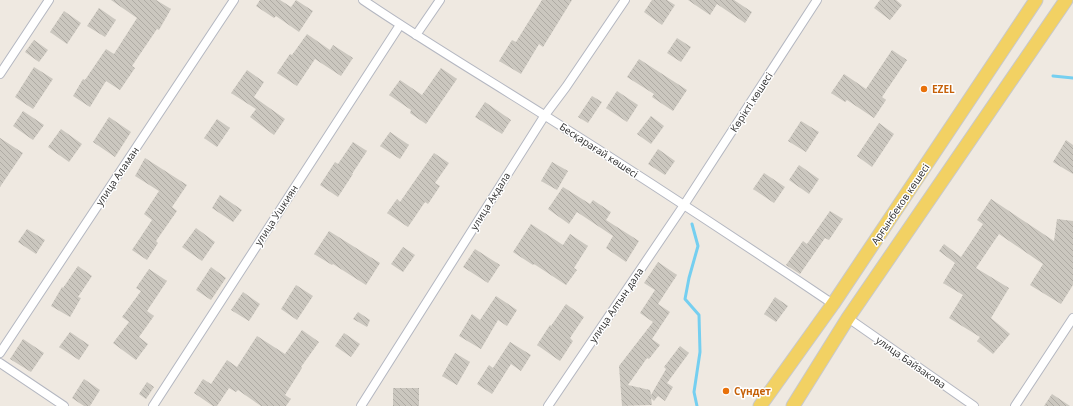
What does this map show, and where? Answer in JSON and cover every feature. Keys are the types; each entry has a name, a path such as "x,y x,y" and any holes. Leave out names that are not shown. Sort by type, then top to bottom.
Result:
{"main road":[{"name":"Арғынбеков көшесі","path":"760,406 834,304 1036,0"},
{"name":"Арғынбеков көшесі","path":"793,406 848,318 897,245 1066,0"},
{"path":"881,232 897,245"}],"street":[{"path":"0,74 49,0"},
{"name":"улица Аламан","path":"0,352 234,0"},
{"name":"Бесқарағай көшесі","path":"363,0 400,25 545,115 834,304"},
{"path":"416,35 440,0"},
{"name":"улица Акдала","path":"361,406 545,115 566,87 625,0"},
{"name":"Көрікті көшесі","path":"684,205 817,0"},
{"name":"улица Ушкиян","path":"153,406 400,25"},
{"name":"улица Алтын дала","path":"548,406 684,205"},
{"name":"улица Байзакова","path":"848,318 974,406"},
{"path":"1015,406 1073,318"},
{"path":"0,363 64,406"}],"building":[{"path":"111,0 156,0 171,9 159,30 157,29 132,66 135,68 120,90 106,81 90,107 73,96 83,79 85,80 106,49 114,54 137,18"},
{"path":"260,0 280,0 291,7 296,0 313,11 299,32 276,16 274,18 256,6"},
{"path":"542,0 572,0 543,47 539,44 521,74 499,61 512,40 516,42"},
{"path":"652,0 667,0 675,5 662,25 644,12"},
{"path":"688,0 734,0 752,12 745,23 717,4 710,15"},
{"path":"880,0 896,0 902,5 890,20 874,8"},
{"path":"99,8 116,20 105,37 87,26"},
{"path":"64,11 81,23 67,44 50,32"},
{"path":"307,34 330,50 333,45 353,58 341,76 315,59 297,86 277,73 290,54 292,55"},
{"path":"677,38 691,47 681,62 667,53"},
{"path":"34,40 48,50 39,62 25,52"},
{"path":"892,50 907,60 882,97 886,100 874,118 847,100 845,102 831,93 844,74 866,89"},
{"path":"639,59 687,90 673,111 652,97 654,94 627,77"},
{"path":"34,67 53,79 33,109 15,97"},
{"path":"441,68 457,79 426,124 410,113 411,110 389,95 400,80 422,95"},
{"path":"247,70 264,82 254,97 285,119 274,135 250,117 256,109 231,93"},
{"path":"617,91 638,105 627,122 606,108"},
{"path":"592,96 602,102 588,123 578,117"},
{"path":"485,102 511,120 502,134 475,117"},
{"path":"23,111 44,125 33,140 13,126"},
{"path":"651,116 664,126 651,144 637,134"},
{"path":"109,117 131,132 115,157 93,142"},
{"path":"217,119 230,128 217,147 204,138"},
{"path":"801,121 819,132 806,152 788,141"},
{"path":"879,123 894,134 872,167 857,156"},
{"path":"61,129 82,144 69,162 48,147"},
{"path":"390,132 409,145 400,159 380,146"},
{"path":"0,138 23,153 0,187"},
{"path":"1066,140 1073,145 1073,174 1053,162"},
{"path":"353,142 367,151 338,197 320,185 335,162 338,164"},
{"path":"658,149 675,161 665,175 648,164"},
{"path":"434,153 449,163 435,183 440,186 428,204 425,202 408,227 387,213 397,199 400,202"},
{"path":"145,158 187,185 172,207 177,211 156,241 158,243 147,260 132,250 152,220 144,214 159,191 135,176"},
{"path":"552,162 568,171 557,190 541,181"},
{"path":"799,165 819,179 809,194 789,180"},
{"path":"764,173 785,187 774,203 753,189"},
{"path":"563,187 590,204 593,200 611,212 606,220 639,241 626,262 606,248 613,236 577,212 569,224 548,209"},
{"path":"220,195 242,210 233,222 212,208"},
{"path":"991,199 1054,241 1057,219 1073,221 1073,285 1061,304 1030,285 1043,264 999,234 976,268 1009,288 991,318 1010,334 993,354 977,341 980,337 949,318 963,295 943,283 955,263 939,251 944,244 961,257 983,224 977,220"},
{"path":"830,211 843,219 829,240 825,238 800,274 786,265 803,241 807,244"},
{"path":"531,224 563,245 570,234 588,246 574,268 577,270 566,285 513,252"},
{"path":"196,228 215,242 202,261 182,247"},
{"path":"27,229 45,240 36,254 18,242"},
{"path":"329,231 380,263 366,285 314,254"},
{"path":"403,247 415,255 403,272 391,264"},
{"path":"475,249 500,265 488,283 463,267"},
{"path":"658,262 677,275 658,304 670,312 652,339 660,345 649,359 647,358 628,385 650,390 651,395 666,369 664,367 680,346 689,353 667,383 673,387 665,401 658,396 654,401 651,398 652,405 622,406 619,366 653,322 640,313 655,290 644,283"},
{"path":"78,266 92,276 78,297 81,298 70,317 51,306 62,287 63,288"},
{"path":"211,267 226,278 211,300 196,290"},
{"path":"149,269 167,281 147,311 154,316 139,337 148,344 136,360 113,343 129,322 122,317 141,291 136,288"},
{"path":"296,285 313,296 297,320 281,309"},
{"path":"243,292 260,304 249,321 231,310"},
{"path":"496,296 517,310 507,326 498,320 481,349 459,336 472,314 480,320"},
{"path":"775,297 788,306 776,322 764,314"},
{"path":"566,304 584,317 570,338 573,341 560,361 537,345"},
{"path":"358,312 370,320 367,327 353,319"},
{"path":"302,330 319,342 301,367 302,368 285,395 291,399 286,406 261,406 238,390 236,392 229,388 217,406 213,406 194,393 203,379 211,384 227,360 237,367 257,336 285,354"},
{"path":"70,332 89,345 79,360 59,347"},
{"path":"344,333 360,344 351,357 335,346"},
{"path":"23,339 44,353 31,372 10,359"},
{"path":"510,342 531,355 521,371 511,364 492,394 477,384 489,365 493,368"},
{"path":"455,353 470,362 457,385 442,376"},
{"path":"84,379 100,390 90,406 84,406 72,398"},
{"path":"147,382 154,387 146,399 139,394"},
{"path":"393,388 419,388 419,406 393,406"},
{"path":"1052,394 1070,406 1044,406"}],"waterway":[{"path":"1053,76 1073,78"},
{"path":"692,224 698,246 685,299 699,315 700,352 694,392 697,406"}],"place":[{"name":"EZEL","path":"924,89"},
{"name":"Сүндет","path":"726,391"}]}
